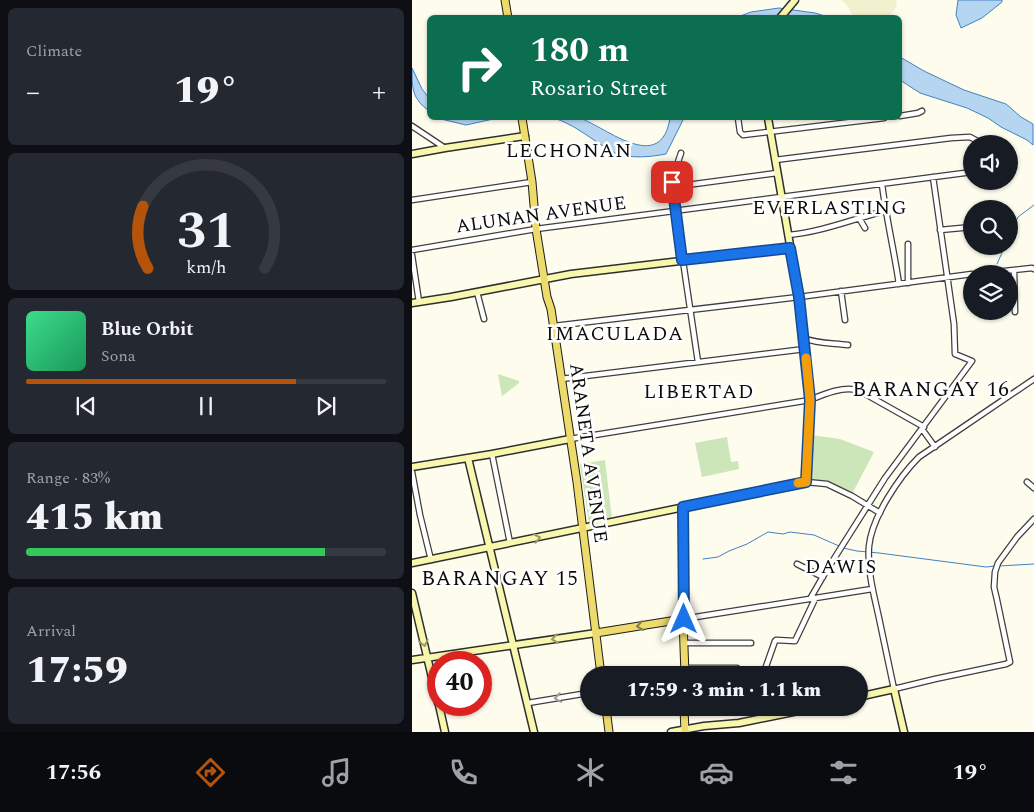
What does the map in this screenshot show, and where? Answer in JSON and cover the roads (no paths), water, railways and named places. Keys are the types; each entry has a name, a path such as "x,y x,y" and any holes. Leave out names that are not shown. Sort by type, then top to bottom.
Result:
{"main road":[{"path":"505,0 508,15"},
{"name":"ARANETA AVENUE","path":"522,120 532,182 536,229 562,379 600,666"},
{"path":"596,633 684,619 685,666"},
{"path":"607,716 609,732"},
{"path":"684,716 685,731"}],"street":[{"path":"782,15 795,0"},
{"path":"902,116 922,111"},
{"path":"738,120 741,134 860,120"},
{"path":"768,120 799,297 805,349 810,400 806,482"},
{"path":"412,126 445,148"},
{"path":"412,154 525,136"},
{"path":"775,160 963,137"},
{"path":"681,153 673,177 672,187 698,362"},
{"path":"672,187 777,173"},
{"name":"ALUNAN AVENUE","path":"412,250 536,229 963,173"},
{"path":"766,666 776,640 795,641 823,577 885,478 972,361 955,354 954,324 933,177"},
{"path":"412,200 532,182"},
{"path":"882,184 899,284"},
{"path":"788,235 811,232 886,211"},
{"path":"859,218 865,228"},
{"path":"940,230 963,228"},
{"path":"908,244 908,282"},
{"path":"412,256 415,302 571,274 790,248"},
{"path":"1018,270 1034,269"},
{"path":"554,326 963,276"},
{"path":"841,291 845,320"},
{"path":"477,292 484,318"},
{"path":"803,338 819,343 848,345"},
{"path":"562,379 805,349"},
{"path":"904,732 872,589 869,558 873,529 890,496 919,457 1034,379"},
{"path":"412,467 810,400 825,394 854,389 923,428 935,447"},
{"path":"492,454 510,544"},
{"path":"468,458 534,732"},
{"path":"412,472 431,560"},
{"path":"412,563 806,482 827,484 880,513"},
{"path":"1027,482 1034,488"},
{"path":"683,507 684,619 872,589"},
{"path":"868,695 1009,663 1010,660 994,587 995,572 998,564 1017,537 1034,519"},
{"path":"797,564 823,577"},
{"path":"412,593 427,658 412,660"},
{"path":"474,651 596,633"},
{"path":"684,643 751,643"},
{"path":"528,703 580,694"},
{"path":"441,716 445,732"},
{"path":"672,732 709,725 739,723 774,716"}],"water":[{"path":"958,0 1002,0 1002,2 982,18 961,28 956,15"},
{"path":"779,8 822,15 743,15"},
{"path":"902,58 964,90 1006,104 1021,117 1033,124 1033,145 988,118 967,108 920,93 902,81"},
{"path":"412,68 427,95 427,109 416,97 412,82"},
{"path":"445,120 489,120 466,125"},
{"path":"559,120 584,120 618,137 645,146 656,143 665,135 669,120 683,120 666,154 640,157 615,153"}],"waterway":[{"path":"1018,217 1034,205"},
{"path":"997,264 1001,255"},
{"path":"703,559 718,557 768,532 814,535 839,546"},
{"path":"843,548 986,567 995,566"},
{"path":"999,566 1034,564"}],"district":[{"name":"LECHONAN","path":"569,151"},
{"name":"EVERLASTING","path":"830,208"},
{"name":"IMACULADA","path":"615,334"},
{"name":"BARANGAY 16","path":"931,390"},
{"name":"LIBERTAD","path":"699,392"},
{"name":"DAWIS","path":"841,567"},
{"name":"BARANGAY 15","path":"500,579"}]}
